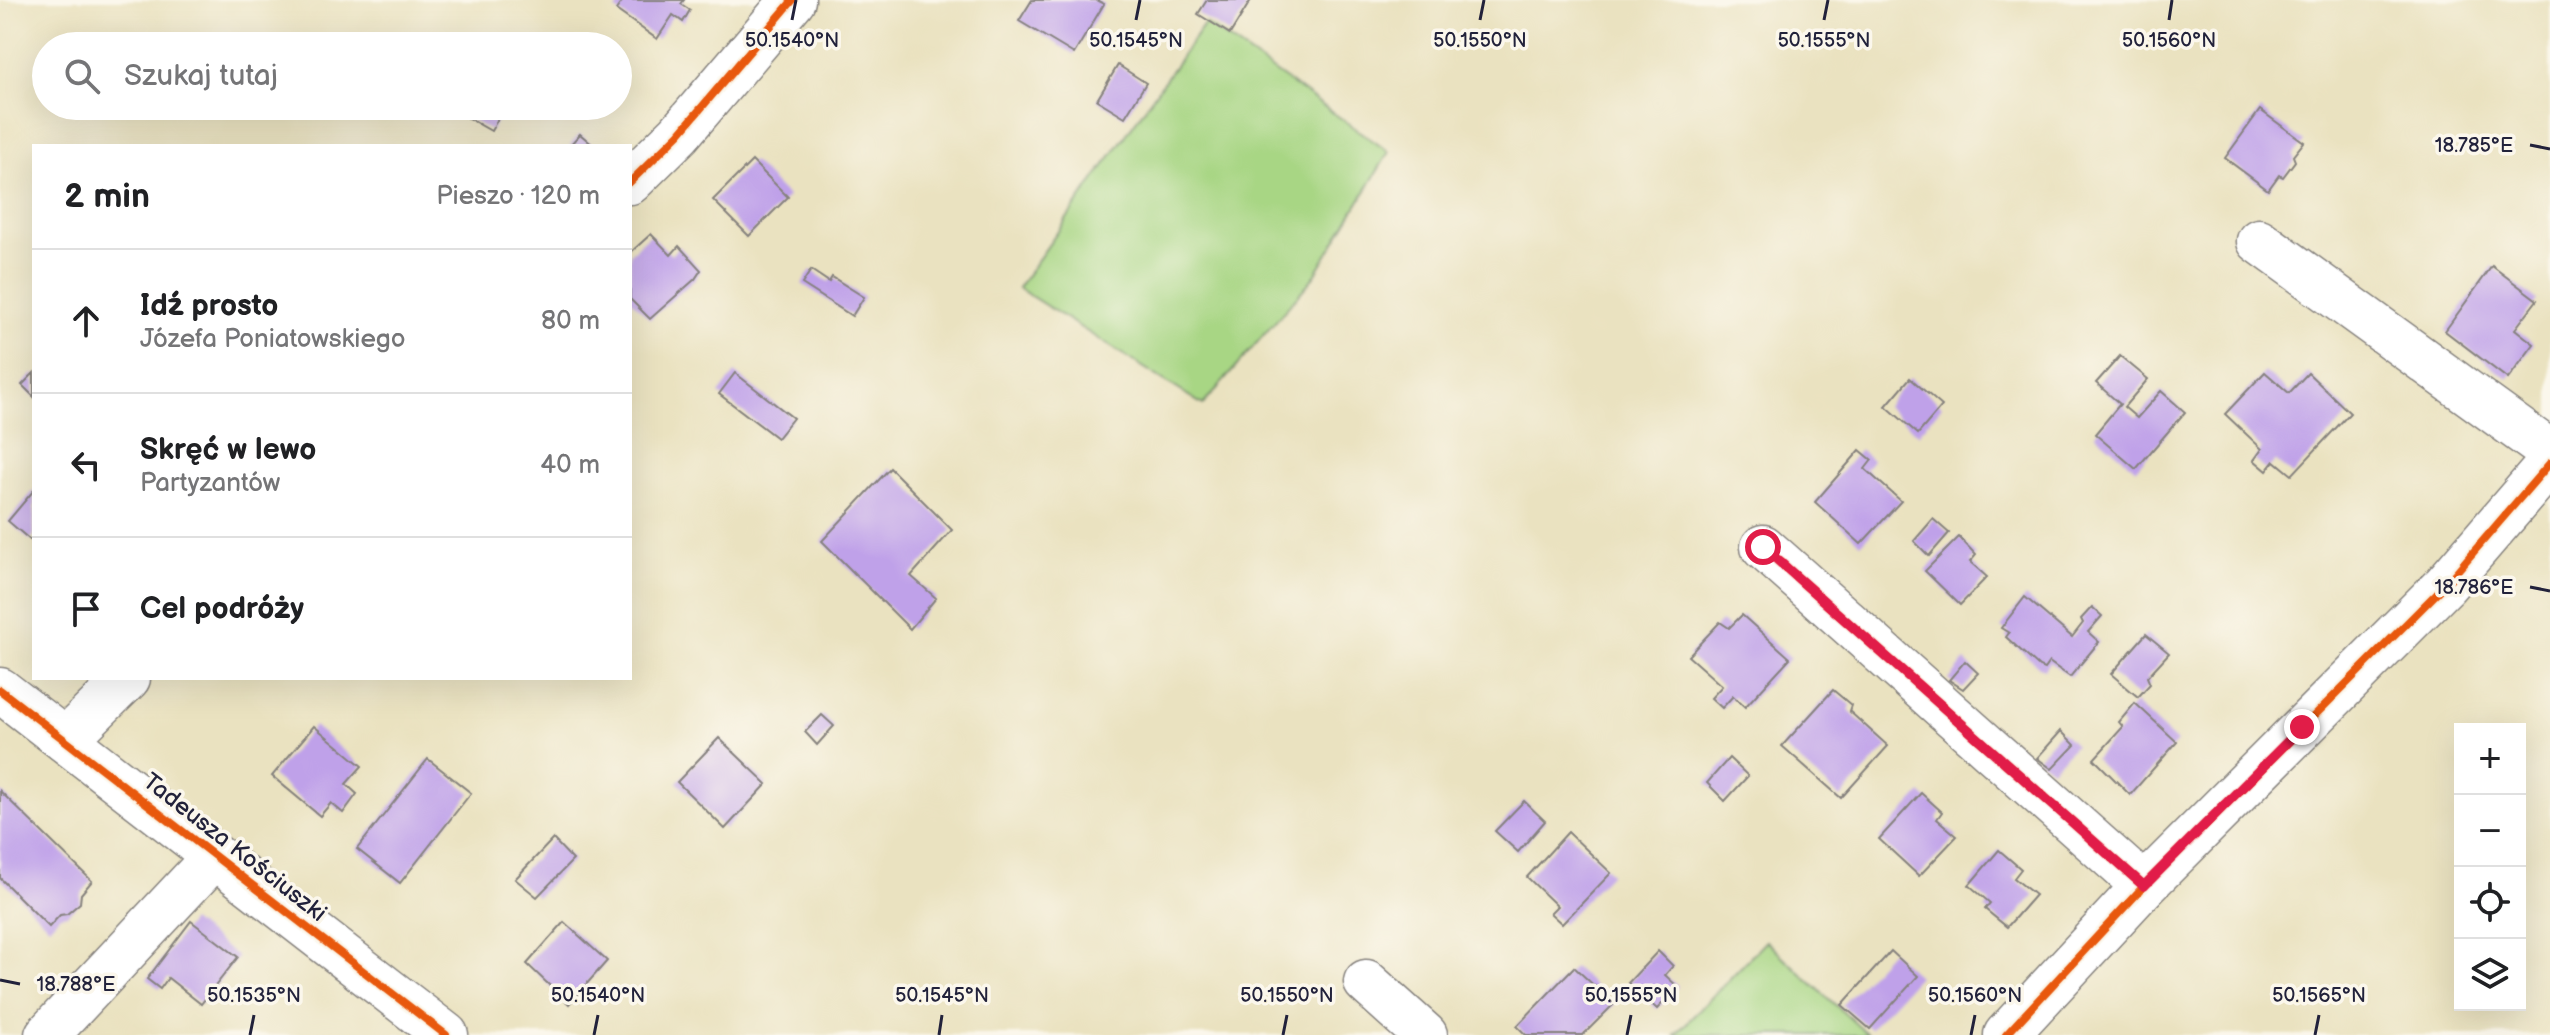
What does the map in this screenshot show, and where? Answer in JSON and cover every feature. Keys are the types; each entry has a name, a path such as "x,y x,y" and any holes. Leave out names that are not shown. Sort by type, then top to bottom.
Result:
{"street":[{"path":"632,180 679,134 793,0"},
{"path":"2259,241 2550,452"},
{"path":"2006,1035 2144,886 2445,585 2550,463"},
{"path":"1763,547 2144,886"},
{"path":"65,740 126,680"},
{"name":"Tadeusza Kościuszki","path":"0,690 446,1035"},
{"path":"47,1035 214,857"},
{"path":"1366,982 1425,1035"}],"green space":[{"path":"1205,23 1389,152 1313,278 1203,405 1018,288"},
{"path":"1766,941 1868,1035 1675,1035"}],"building":[{"path":"623,0 684,0 681,4 690,10 683,22 673,15 657,39 616,10"},
{"path":"1032,0 1096,0 1104,4 1074,54 1019,21"},
{"path":"1207,0 1251,0 1230,34 1198,14"},
{"path":"1118,65 1146,83 1125,117 1097,100"},
{"path":"2260,110 2304,142 2283,177 2279,175 2268,190 2225,158"},
{"path":"472,120 497,120 491,131"},
{"path":"580,134 592,144 571,144"},
{"path":"752,161 788,197 749,236 713,200"},
{"path":"651,234 671,255 679,246 701,270 650,319 632,301 632,251"},
{"path":"2492,266 2537,300 2515,329 2534,344 2508,379 2445,331"},
{"path":"811,270 829,282 832,277 864,297 852,316 802,284"},
{"path":"2120,356 2148,379 2124,407 2137,418 2161,391 2185,412 2136,469 2095,434 2120,404 2096,383"},
{"path":"2265,372 2289,393 2308,373 2350,413 2292,475 2275,461 2267,471 2254,460 2262,449 2225,414"},
{"path":"735,373 793,418 777,438 719,394"},
{"path":"32,375 32,395 22,385"},
{"path":"1910,378 1942,406 1918,434 1886,406"},
{"path":"1860,450 1872,460 1865,469 1901,501 1861,544 1815,502"},
{"path":"890,468 952,530 911,576 936,598 910,629 822,541"},
{"path":"32,492 30,540 8,521"},
{"path":"1933,519 1949,533 1929,556 1914,541"},
{"path":"1959,537 1976,555 1970,562 1987,577 1960,605 1925,571"},
{"path":"2025,597 2072,637 2083,623 2081,619 2092,607 2102,616 2088,632 2099,642 2070,677 2049,662 2044,669 2039,667 2006,637 2009,633 2001,628"},
{"path":"1742,615 1790,658 1745,707 1733,696 1722,708 1711,698 1722,686 1688,656 1720,622 1729,628"},
{"path":"2146,634 2169,653 2147,677 2150,684 2138,697 2111,674"},
{"path":"1965,661 1978,673 1963,689 1949,680"},
{"path":"1833,690 1851,705 1849,711 1888,746 1841,798 1782,746"},
{"path":"2135,703 2177,742 2130,795 2094,759 2123,727 2119,722"},
{"path":"822,715 834,726 817,745 805,732"},
{"path":"314,726 362,766 346,784 357,794 343,813 331,803 320,816 272,776"},
{"path":"2061,731 2075,745 2052,769 2037,758"},
{"path":"719,738 767,784 725,829 677,782"},
{"path":"1729,758 1748,776 1725,801 1707,783"},
{"path":"428,759 471,793 400,883 357,849"},
{"path":"0,791 92,881 81,894 80,903 67,914 60,915 49,927 0,878"},
{"path":"1921,793 1942,812 1937,819 1957,836 1919,876 1879,839"},
{"path":"1524,801 1545,821 1518,852 1495,831"},
{"path":"1568,832 1611,873 1562,924 1550,913 1557,906 1527,877"},
{"path":"553,839 573,860 537,897 515,879"},
{"path":"1999,850 2021,869 2014,878 2035,895 2007,927 1985,909 1990,903 1969,885"},
{"path":"191,921 238,957 201,1004 168,978 160,989 147,979"},
{"path":"564,922 607,961 569,1004 527,964"},
{"path":"1658,951 1673,966 1665,975 1678,987 1657,1009 1628,983"},
{"path":"1891,951 1918,976 1870,1029 1842,1005"},
{"path":"1574,967 1614,1004 1583,1035 1526,1035 1517,1026"}],"cycle path":[{"path":"632,180 679,134 793,0"},
{"path":"2006,1035 2144,886 2445,585 2550,463"},
{"path":"1763,547 2144,886"},
{"path":"0,690 446,1035"}],"route":[{"path":"1763,547 2144,886 2302,727"}]}
